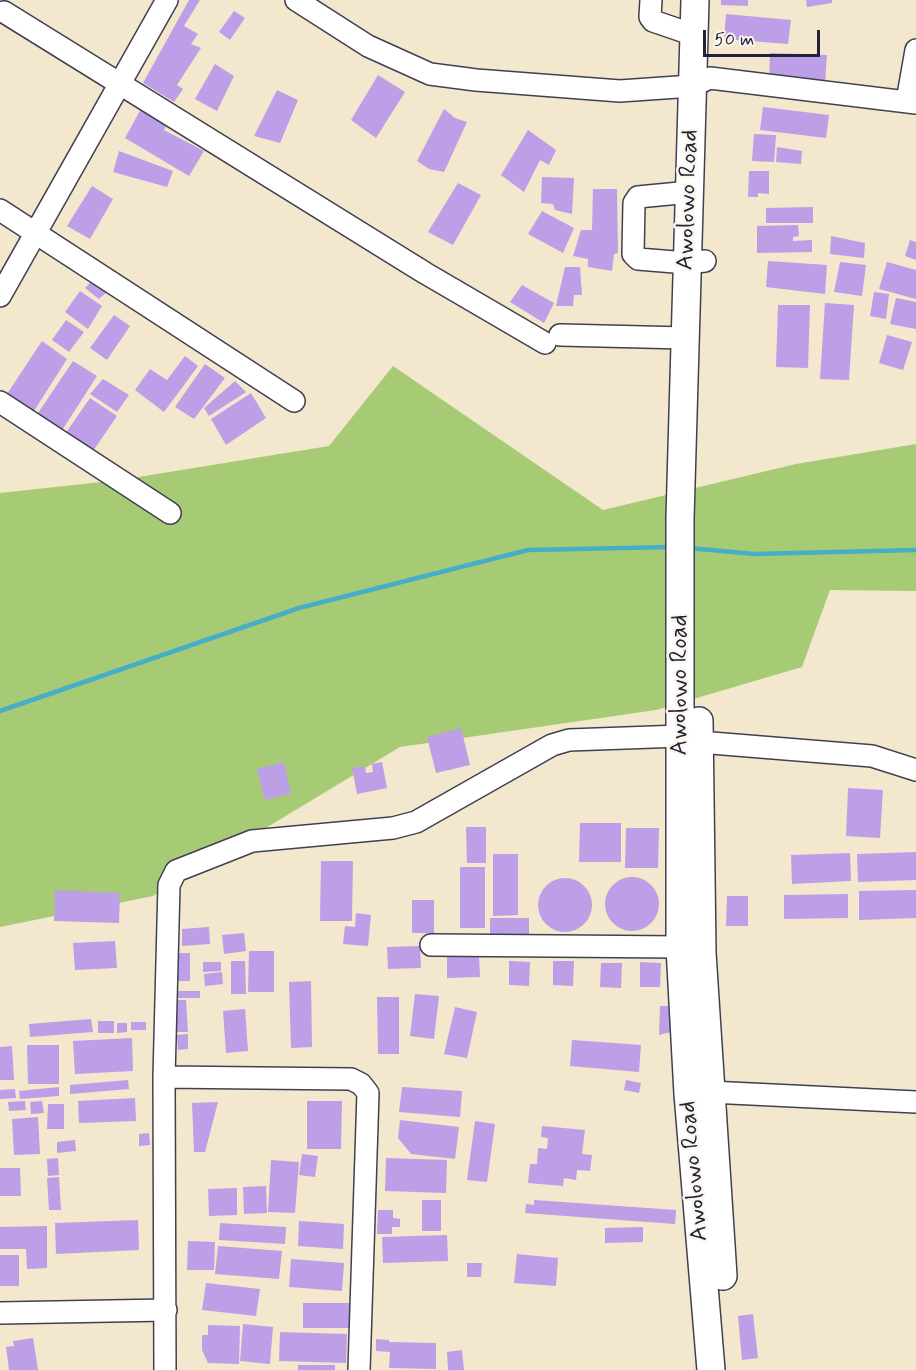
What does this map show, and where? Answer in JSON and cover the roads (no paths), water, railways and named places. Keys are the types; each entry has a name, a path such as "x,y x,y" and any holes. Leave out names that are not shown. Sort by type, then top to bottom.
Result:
{"main road":[{"name":"Awolowo Road","path":"689,517 701,82 694,35 695,0"},
{"name":"Awolowo Road","path":"711,1370 688,1094 680,947 690,739 690,578 685,338 696,262 690,192 701,82 713,0"},
{"name":"Awolowo Road","path":"690,739 710,1092 729,1370"}],"street":[{"path":"0,296 36,235 119,81 167,0"},
{"path":"296,0 368,46 430,74 476,80 620,91 701,82 912,102 916,50"},
{"path":"651,0 650,17 653,21 694,35"},
{"path":"4,12 119,81 425,273 553,339 685,338"},
{"path":"690,192 638,197 634,203 633,254 638,259 696,262"},
{"path":"0,210 294,401"},
{"path":"0,402 170,513"},
{"path":"165,1370 164,1077 169,885 176,871 252,841 393,828 416,822 552,745 569,740 690,739 872,756 916,770"},
{"path":"431,945 680,947"},
{"path":"164,1077 351,1079 361,1084 368,1093 359,1370"},
{"path":"710,1092 916,1102"},
{"path":"0,1313 166,1310"}],"waterway":[{"path":"0,711 299,608 528,550 672,547"},
{"path":"689,548 754,554 916,550"}]}
